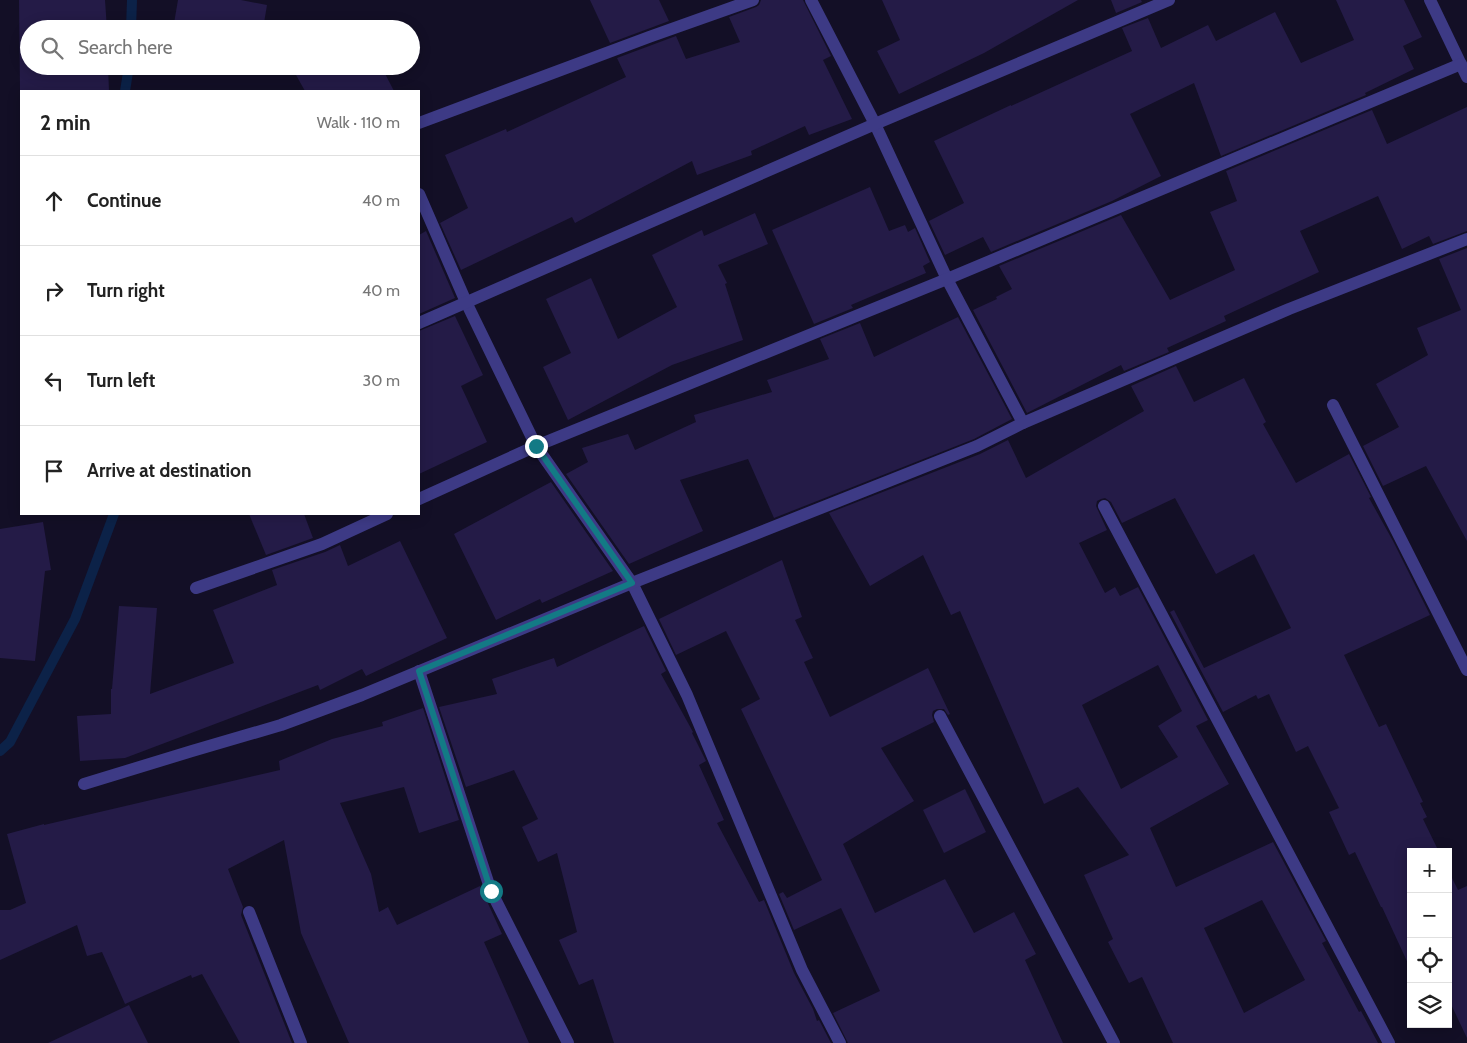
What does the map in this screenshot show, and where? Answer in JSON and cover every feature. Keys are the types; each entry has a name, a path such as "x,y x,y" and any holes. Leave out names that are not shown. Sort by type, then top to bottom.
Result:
{"street":[{"path":"420,123 753,0"},
{"path":"812,0 875,124 947,279 1024,423"},
{"path":"420,323 875,124 1169,0"},
{"path":"1430,0 1467,77"},
{"path":"420,499 536,446 947,279 1462,64"},
{"path":"420,196 466,302 536,446 632,583 688,696 802,970 840,1043"},
{"path":"84,784 281,726 362,695 632,583 977,446 1024,423 1289,309 1467,239"},
{"path":"1333,405 1467,670"},
{"path":"1104,506 1389,1043"},
{"path":"196,588 322,544 385,515"},
{"path":"419,671 491,891 568,1043"},
{"path":"940,716 1114,1043"},
{"path":"249,912 301,1043"}],"building":[{"path":"19,0 105,0 106,20 20,20 20,75 108,75 109,90 20,91"},
{"path":"178,0 241,0 267,5 264,20 175,20"},
{"path":"590,0 659,0 669,21 610,43"},
{"path":"761,0 803,0 831,56 823,60 852,119 809,135 805,126 751,151 752,155 697,175 692,161 575,223 572,217 461,270 440,223 468,208 445,155 506,129 507,132 626,77 617,58 676,36 686,59 740,42 729,17 756,7"},
{"path":"882,0 1078,0 984,53 899,94 877,51 900,40"},
{"path":"1111,0 1141,0 1142,2 1116,13"},
{"path":"1336,0 1404,0 1422,37 1403,46 1414,69 1365,93 1366,95 1221,156 1194,83 1130,114 1161,176 1112,201 991,252 983,237 945,255 929,221 964,203 934,141 1132,51 1122,28 1148,18 1161,48 1208,25 1216,41 1275,12 1301,63 1354,40"},
{"path":"296,75 386,75 393,90 304,90"},
{"path":"1467,107 1467,231 1433,244 1429,236 1402,249 1378,196 1300,231 1319,272 1224,316 1226,321 1167,348 1169,352 1124,371 1121,365 1027,413 973,310 997,299 996,297 1012,289 999,266 1121,215 1170,300 1235,270 1210,212 1237,201 1226,171 1372,110 1387,144"},
{"path":"870,187 889,231 905,225 908,232 915,228 930,262 923,266 926,273 851,305 853,308 814,324 772,230"},
{"path":"755,213 768,244 718,265 727,283 725,284 743,340 672,365 568,420 543,367 571,353 546,299 591,278 618,339 677,307 652,255 702,230 704,236"},
{"path":"426,231 455,298 420,314 420,234"},
{"path":"1467,248 1467,541 1426,466 1383,486 1363,446 1399,427 1376,384 1428,355 1417,328 1461,310 1439,259"},
{"path":"455,316 483,375 461,386 487,442 420,474 420,331"},
{"path":"958,317 1012,419 974,439 774,518 748,459 680,480 703,531 629,564 566,474 588,462 582,448 628,434 635,450 696,422 694,415 772,392 767,380 829,359 820,339 860,323 874,357"},
{"path":"1176,366 1194,402 1244,378 1266,422 1263,424 1296,483 1349,454 1371,497 1369,498 1430,615 1344,655 1379,727 1386,724 1423,802 1420,803 1427,817 1423,819 1437,848 1407,848 1407,961 1355,852 1349,855 1329,812 1339,808 1308,746 1296,752 1269,694 1258,699 1256,695 1223,712 1170,612 1174,610 1204,668 1291,628 1254,554 1216,574 1175,498 1122,523 1111,502 1105,498 1101,499 1097,501 1096,506 1107,530 1079,543 1105,593 1115,587 1120,596 1138,587 1208,720 1196,726 1229,784 1150,828 1176,887 1273,842 1326,941 1322,943 1378,1043 1173,1043 1142,977 1129,983 1108,942 1113,939 1084,875 1129,855 1078,787 1044,804 960,611 951,615 923,555 870,586 829,513 980,454 1008,440 1026,478 1144,411 1131,386","holes":["1158,665 1182,711 1158,726 1178,757 1121,789 1082,705","1262,900 1305,980 1244,1013 1204,928"]},
{"path":"551,482 613,571 542,603 540,599 496,620 454,534"},
{"path":"249,515 304,515 313,538 266,555"},
{"path":"43,522 51,570 45,571 35,661 0,658 0,529"},
{"path":"400,541 447,638 366,676 362,669 320,690 318,685 125,758 80,761 77,716 111,714 111,689 119,606 157,608 150,694 234,663 213,610 277,585 272,570 340,545 348,566"},
{"path":"782,560 802,617 795,620 813,658 804,662 830,717 928,668 950,714 948,715 944,709 937,709 933,711 932,715 934,722 881,748 914,801 843,844 875,913 945,879 974,933 1014,912 1036,954 1025,960 1063,1043 848,1043 833,1013 880,991 841,908 794,930 779,894 783,892 787,898 822,880 741,709 760,699 726,631 676,655 659,619"},
{"path":"644,626 666,671 661,674 693,732 706,761 699,765 724,820 717,823 759,902 764,900 794,973 813,1009 817,1021 819,1020 831,1043 614,1043 593,979 579,985 559,940 577,932 557,853 538,862 522,827 538,819 514,770 466,787 439,707 497,694 492,679 554,658 557,667"},
{"path":"423,708 459,820 419,833 404,787 340,803 371,874 379,912 388,907 397,925 480,886 502,934 484,942 529,1043 349,1043 301,933 284,840 228,869 243,907 241,915 292,1043 240,1043 202,974 192,978 191,975 125,1004 102,952 87,956 77,925 0,960 0,910 10,910 26,903 7,834 280,770 279,761 332,739 383,726 382,722"},
{"path":"965,789 986,832 944,853 923,810"},
{"path":"1452,878 1458,890 1467,886 1467,1038 1452,1006"},
{"path":"129,1005 148,1043 48,1043"}],"waterway":[{"path":"131,20 132,0"},
{"path":"125,90 128,75"},
{"path":"0,751 10,742 75,619 114,515"}],"route":[{"path":"491,891 419,671 632,583 536,446"}]}
